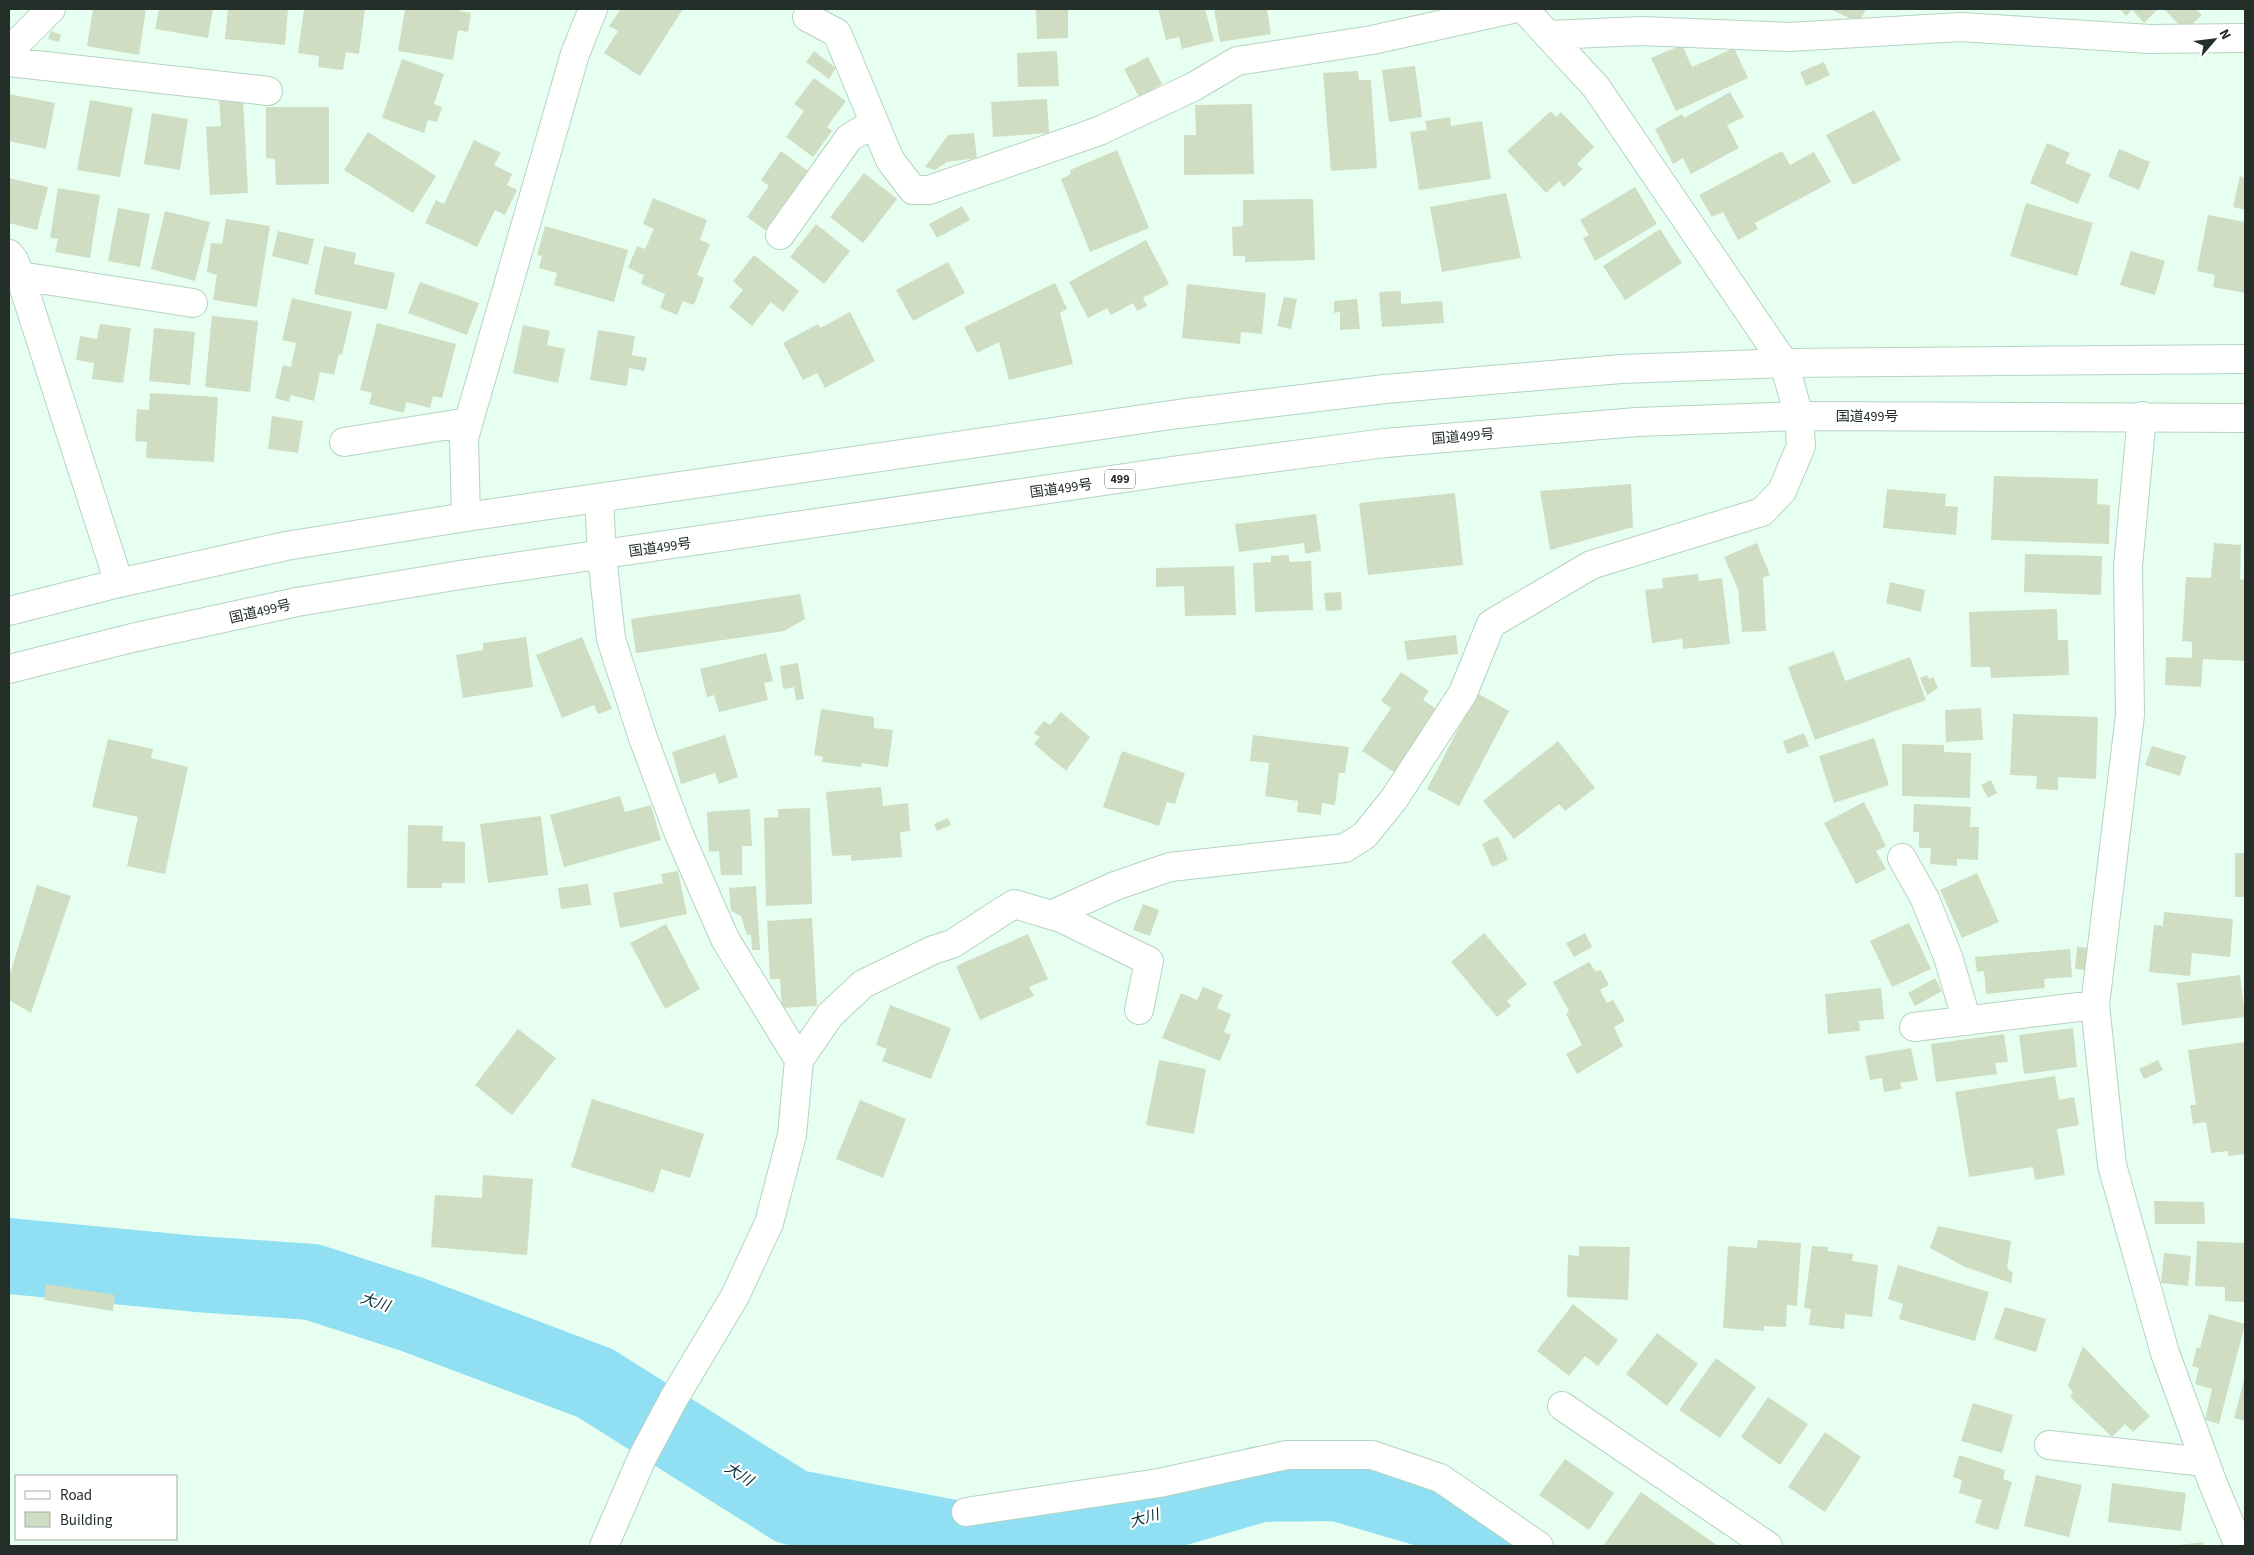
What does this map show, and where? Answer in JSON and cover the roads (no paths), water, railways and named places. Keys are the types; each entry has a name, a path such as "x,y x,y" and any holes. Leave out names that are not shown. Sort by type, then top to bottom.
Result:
{"main road":[{"path":"9,54 51,9"},
{"path":"466,517 464,438 468,422 575,54 593,9"},
{"path":"807,17 837,33 890,160 913,190 929,190 1099,131 1193,87 1237,61 1372,40 1512,9"},
{"path":"1051,915 1115,886 1170,867 1345,848 1365,835 1394,799 1463,693 1491,624 1591,565 1762,512 1782,491 1801,446 1799,416 1784,363 1596,87 1524,9"},
{"path":"1550,36 1642,31 1789,37 1962,27 2150,39 2245,38"},
{"path":"9,62 268,92"},
{"path":"780,235 849,138 874,123"},
{"path":"14,266 193,303"},
{"path":"14,266 120,583"},
{"path":"9,611 120,583 286,546 466,517 1178,414 1375,390 1621,369 1784,363 2245,359"},
{"name":"国道499号","path":"9,669 132,638 297,602 460,575 602,556 1176,470 1385,443 1637,422 1799,416 2142,416 2245,418"},
{"path":"2142,416 2128,566 2130,715 2095,1005 2112,1165 2165,1353 2205,1462 2239,1546"},
{"path":"344,442 468,422"},
{"path":"600,498 602,556 611,639 643,738 679,834 725,939 799,1060"},
{"path":"1902,858 1925,899 1948,957 1967,1021"},
{"path":"604,1546 642,1458 674,1398 735,1296 769,1223 792,1135 799,1060 830,1015 863,984 933,950 952,944 1014,904 1051,915 1149,961 1140,1010"},
{"path":"1914,1028 2095,1005"},
{"path":"1562,1406 1768,1546"},
{"path":"2049,1445 2205,1462"},
{"path":"966,1512 1159,1483 1287,1455 1372,1455 1440,1478 1540,1546"}],"waterway":[{"name":"大川","path":"9,1256 197,1274 312,1282 411,1314 595,1383 792,1507 964,1540 1079,1537 1260,1484 1337,1483 1433,1511 1479,1546"}]}
